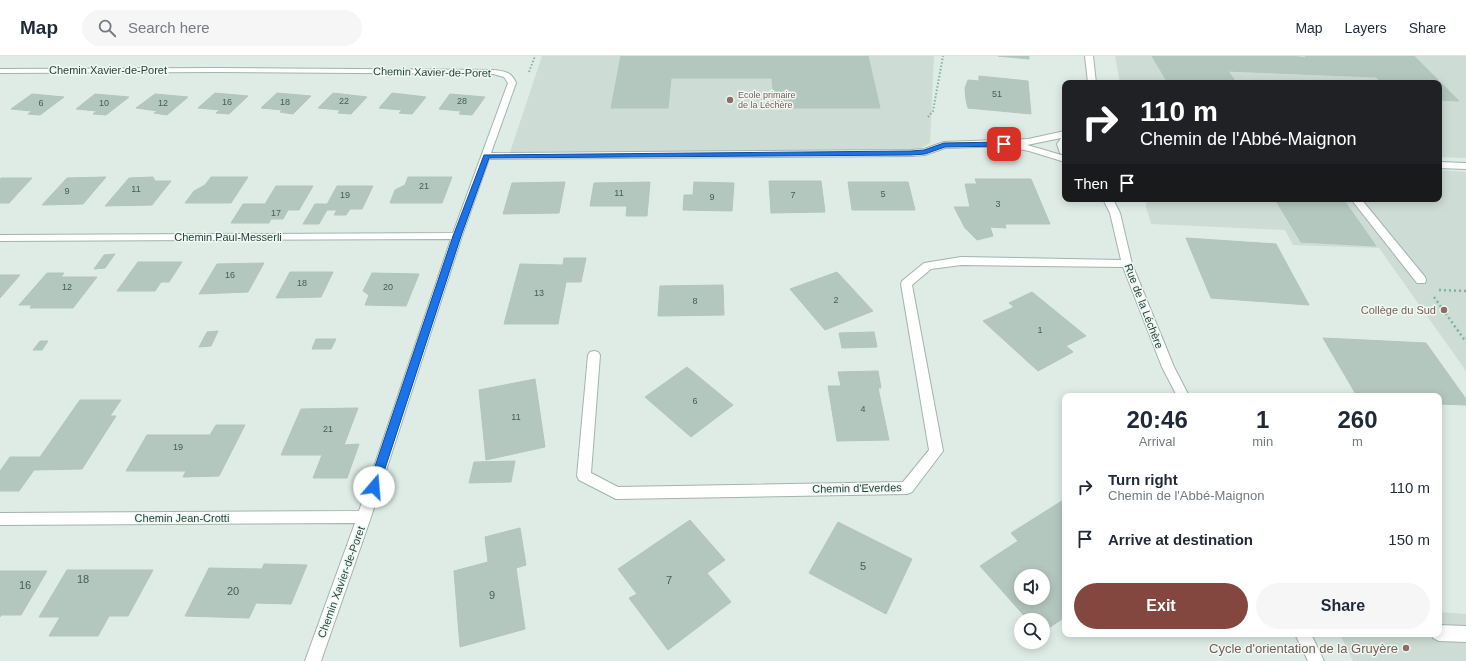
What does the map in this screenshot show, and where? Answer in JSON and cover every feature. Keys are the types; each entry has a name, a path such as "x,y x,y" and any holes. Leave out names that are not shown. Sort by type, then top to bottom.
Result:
{"street":[{"path":"1088,56 1092,80"},
{"name":"Chemin Xavier-de-Poret","path":"0,71 217,70 502,73 507,75 512,83 457,236 364,517 312,661"},
{"path":"486,156 911,153 925,152 944,145 1028,142 1062,135"},
{"path":"1004,144 1030,148 1062,158"},
{"path":"1442,165 1466,166"},
{"name":"Rue de la Léchère","path":"1110,202 1115,212 1127,264 1168,368 1181,393"},
{"path":"1115,212 1118,202"},
{"path":"1358,202 1421,280"},
{"name":"Chemin Paul-Messerli","path":"0,238 457,236"},
{"name":"Chemin d'Everdes","path":"594,355 584,476 616,493 907,488 936,451 906,284 928,266 961,261 1127,264"},
{"name":"Chemin Jean-Crotti","path":"0,519 364,517"},
{"path":"1442,633 1466,634"},
{"path":"1304,637 1316,661"}],"path":[{"path":"928,117 933,111 943,56"},
{"path":"1421,280 1466,342"},
{"path":"1429,290 1466,291"}],"shaded area":[{"name":"Ecole primaire de la Léchère","path":"542,56 934,56 930,143 918,150 510,152"},
{"path":"1115,56 1466,56 1466,158 1442,157 1442,80 1119,80"},
{"name":"Collège du Sud","path":"1442,170 1466,172 1466,371 1379,248 1293,245 1285,230 1151,224 1146,207 1147,202 1442,202"},
{"name":"Cycle d'orientation de la Gruyère","path":"1442,612 1466,614 1466,661 1353,661 1341,637 1442,637"}],"building":[{"path":"621,56 868,56 880,108 774,108 772,78 671,78 668,108 611,108"},
{"path":"998,56 1029,56 1029,59"},
{"path":"1152,56 1291,56 1307,58 1305,56 1414,56 1438,80 1379,80 1376,77 1228,71 1234,80 1166,80"},
{"path":"979,76 1028,81 1031,114 968,108 965,88 968,80 979,81"},
{"path":"1442,84 1459,101 1442,100"},
{"path":"215,93 248,96 229,114 216,113 220,110 198,108"},
{"path":"277,93 311,96 293,114 280,112 283,110 261,108"},
{"path":"333,93 367,97 351,114 338,113 340,110 318,108"},
{"path":"392,93 426,97 412,114 399,113 402,110 379,108"},
{"path":"32,94 64,97 40,115 28,114 32,111 11,109"},
{"path":"95,94 129,97 106,115 93,114 97,111 76,109"},
{"path":"155,94 188,97 167,115 154,113 158,111 136,108"},
{"path":"450,94 485,97 472,115 459,114 461,111 439,109"},
{"path":"106,177 83,204 42,205 67,178"},
{"path":"153,177 155,181 171,181 152,205 105,206 129,178"},
{"path":"211,177 248,177 231,203 185,203 194,191 205,185"},
{"path":"408,177 452,177 442,203 390,203 395,190 405,185"},
{"path":"1,178 32,178 9,203 0,203"},
{"path":"975,179 1031,179 1050,224 1005,224 1006,228 990,227 993,236 977,240 965,228 954,207 970,207 965,184 977,184"},
{"path":"769,181 821,181 825,212 771,213"},
{"path":"565,182 559,213 503,214 512,183"},
{"path":"650,182 647,216 626,216 627,206 590,206 594,183"},
{"path":"694,182 734,183 732,211 683,210 684,195 693,195"},
{"path":"848,182 908,182 915,210 852,210"},
{"path":"276,186 313,186 299,210 288,210 283,219 271,219 269,223 231,223 243,204 265,204"},
{"path":"337,186 373,186 362,209 350,209 346,215 334,215 337,210 324,210"},
{"path":"1277,202 1345,202 1376,246 1301,242"},
{"path":"315,204 327,204 324,210 327,210 319,224 303,224"},
{"path":"1186,238 1276,244 1309,305 1211,298"},
{"path":"115,254 105,268 94,269 104,255"},
{"path":"564,258 586,258 581,282 566,282 558,324 504,324 520,264 563,265"},
{"path":"138,262 182,262 169,282 161,282 155,291 117,291"},
{"path":"264,263 248,292 199,294 217,264"},
{"path":"290,272 333,272 321,297 276,298"},
{"path":"837,272 873,311 825,330 790,289"},
{"path":"47,273 64,273 61,277 97,277 73,308 30,308 32,305 19,305"},
{"path":"372,273 419,274 406,306 365,305 369,295 363,291"},
{"path":"0,275 20,275 0,298"},
{"path":"723,285 724,315 658,316 660,286"},
{"path":"1032,292 1086,336 1066,346 1073,352 1038,371 983,321 1014,307 1009,303"},
{"path":"218,331 211,346 199,347 207,332"},
{"path":"874,332 877,347 842,348 839,333"},
{"path":"1323,338 1426,343 1466,399 1466,405 1442,404 1442,393 1355,393"},
{"path":"316,339 336,339 331,349 312,349"},
{"path":"40,341 48,341 42,350 33,350"},
{"path":"687,367 733,405 691,437 645,397"},
{"path":"878,371 881,388 878,388 889,440 837,441 828,386 841,386 838,372"},
{"path":"535,379 545,447 486,460 479,390"},
{"path":"80,400 121,400 110,416 116,416 82,469 34,470 19,491 0,491 0,471 10,457 40,457"},
{"path":"358,408 344,445 359,444 347,478 313,478 322,455 281,455 301,409"},
{"path":"216,425 245,425 219,476 183,477 186,471 126,471 147,435 210,435"},
{"path":"515,461 511,482 469,483 474,462"},
{"path":"1062,501 1062,619 1050,627 1050,613 1022,613 1015,605 1050,605 1050,569 1014,569 1014,604 980,566 1018,541 1011,533"},
{"path":"690,520 725,560 707,573 731,602 668,650 629,598 637,594 618,569"},
{"path":"838,522 912,559 886,614 809,573"},
{"path":"520,528 526,565 516,568 525,629 460,647 454,571 488,562 485,537"},
{"path":"264,564 307,565 291,604 256,603 249,618 185,616 209,568 262,569"},
{"path":"67,570 153,570 128,616 109,616 98,636 49,636 60,617 39,617"},
{"path":"0,571 47,571 21,615 1,615 0,617"}],"place":[{"name":"Ecole primaire de la Léchère","path":"730,100"},
{"name":"Collège du Sud","path":"1444,310"},
{"name":"Cycle d'orientation de la Gruyère","path":"1406,648"}],"route":[{"path":"374,487 457,236 486,156 911,153 925,152 944,145 1004,144"}]}
